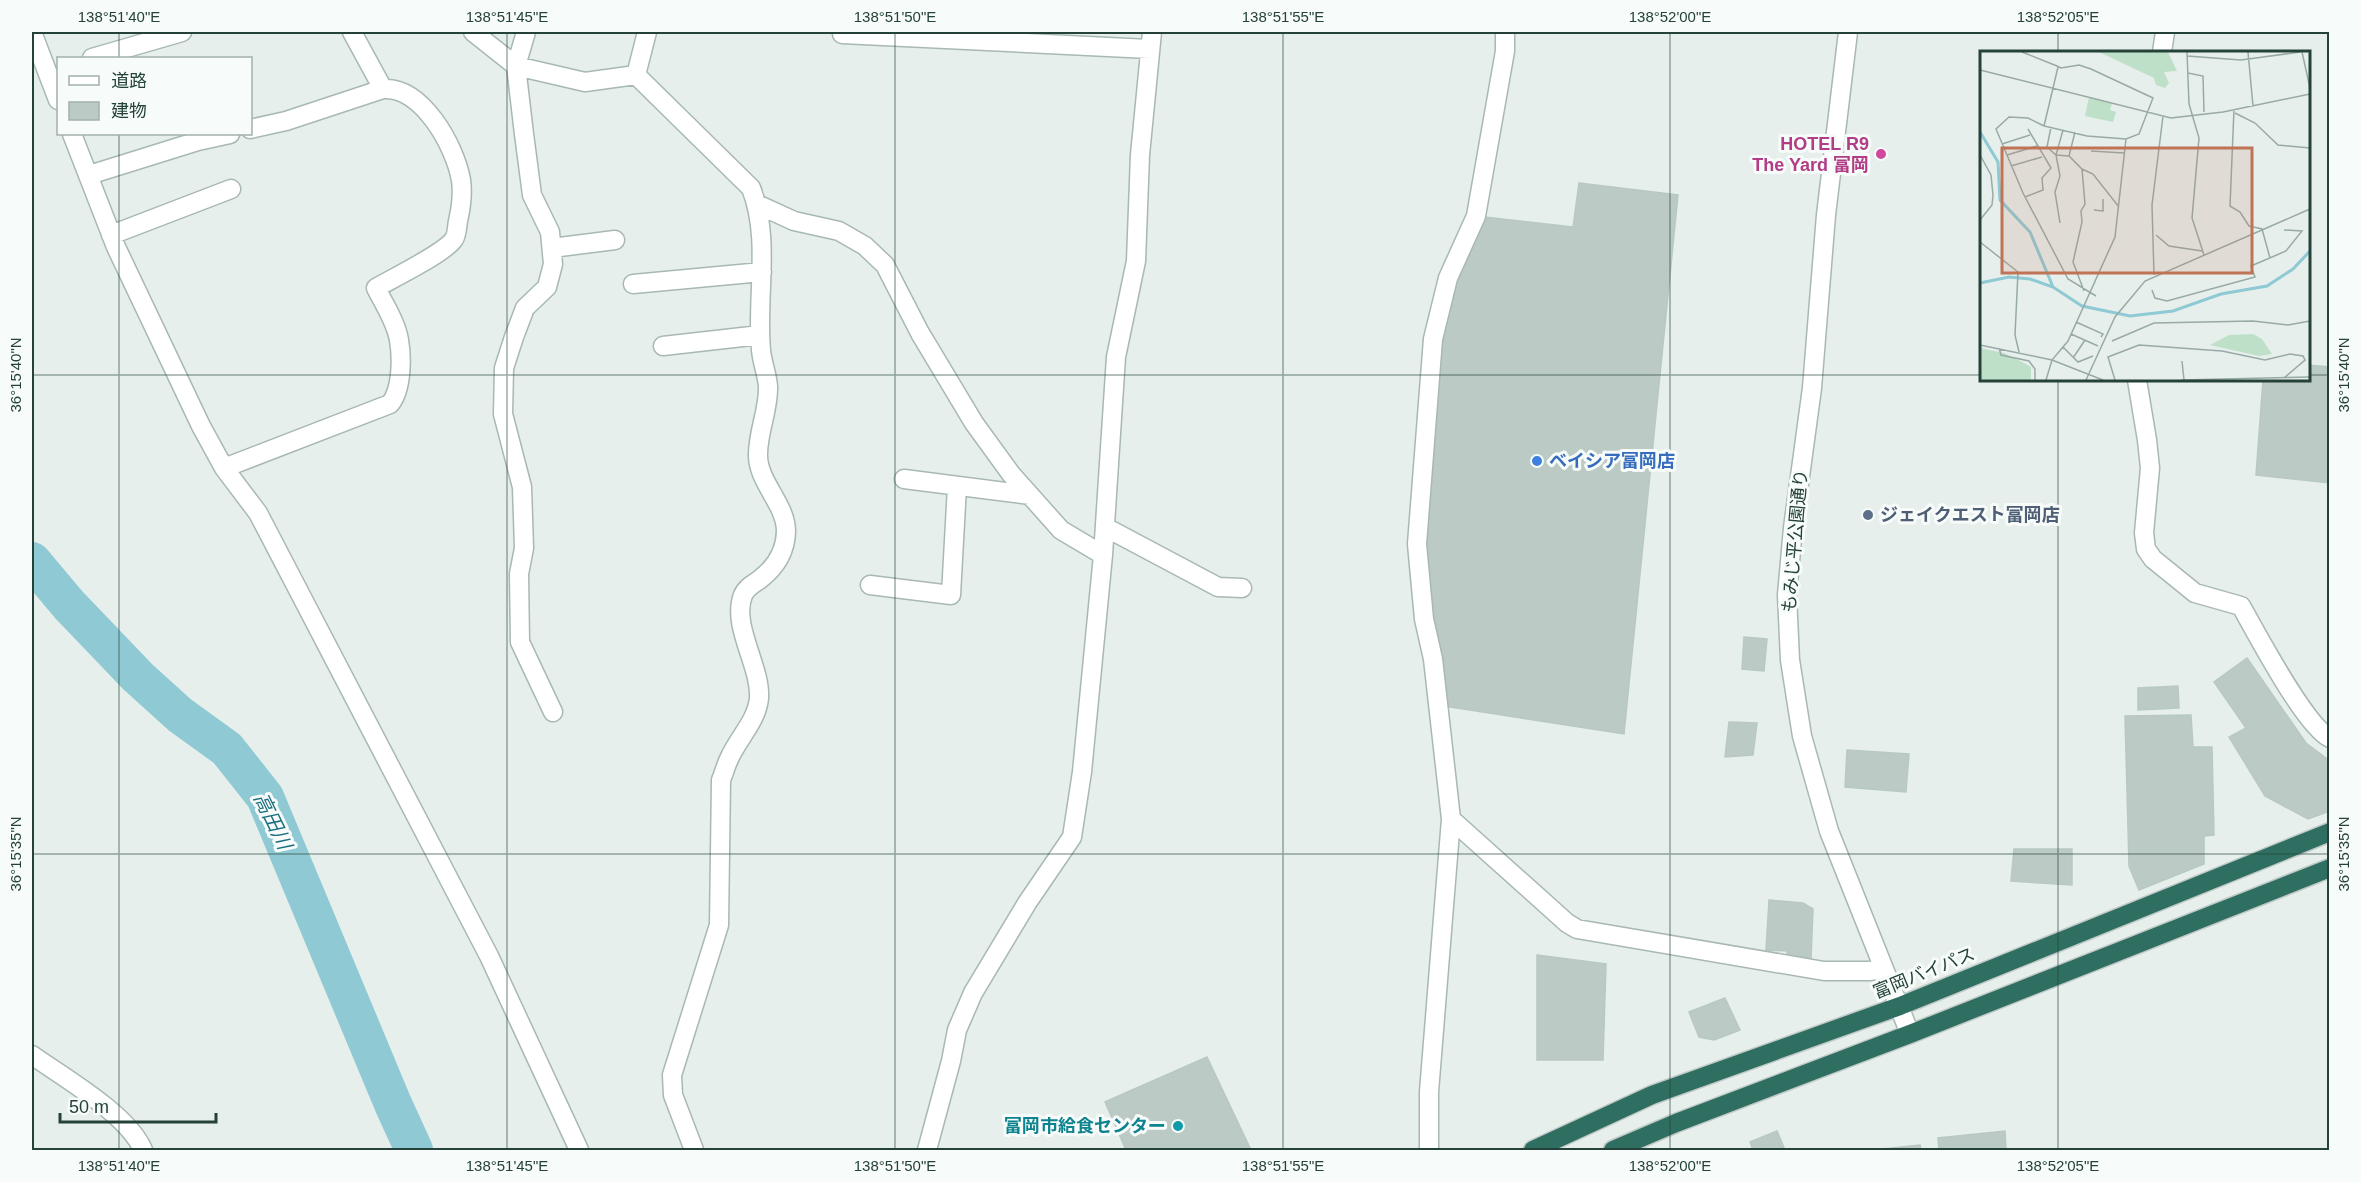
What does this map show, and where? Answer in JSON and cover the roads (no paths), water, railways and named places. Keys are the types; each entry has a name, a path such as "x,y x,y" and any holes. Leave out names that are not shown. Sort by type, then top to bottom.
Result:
{"highway":[{"name":"富岡バイパス","path":"1533,1150 1652,1095 1900,1006 2330,832"},
{"path":"1613,1150 1676,1123 1910,1034 2330,868"}],"street":[{"path":"32,32 53,70 57,94"},
{"path":"95,57 182,32"},
{"path":"352,32 383,88"},
{"path":"473,32 516,66 585,82 636,75"},
{"path":"526,32 516,66 532,195 550,232 553,264 547,287 525,308 504,368 503,414 522,487 525,548 519,574 520,642 553,712"},
{"path":"636,75 647,32"},
{"path":"1429,1150 1429,1092 1451,819 1433,659 1424,619 1417,544 1433,339 1448,278 1476,216 1505,51 1505,32"},
{"name":"もみじ平公園通り","path":"1848,32 1826,215 1812,388 1793,528 1787,595 1790,660 1802,736 1829,831 1910,1034"},
{"path":"2162,51 2165,32"},
{"path":"842,34 1151,40 1140,155 1136,261 1116,357 1103,555 1082,772 1072,837 1027,903 973,993 957,1030 946,1082 927,1150"},
{"path":"636,75 751,188 757,204 762,272 760,335 768,386 758,453 760,471 776,499 786,529 781,555 774,568 749,586 743,596 743,632 755,669 759,697 756,711 729,758 721,780 719,926 672,1075 673,1095 694,1150"},
{"path":"224,468 390,404 396,397 400,384 399,340 376,288 442,249 454,238 462,193 455,159 439,127 419,104 394,88 383,88 286,121 252,129"},
{"path":"72,135 111,235 196,415 224,468 258,513 489,956 579,1150"},
{"path":"89,175 198,141 225,135"},
{"path":"111,235 231,189"},
{"path":"757,204 794,221 839,231 865,246 885,265 920,333 975,423 1011,474 1061,530 1103,555"},
{"path":"552,249 615,240"},
{"path":"633,284 762,272"},
{"path":"663,346 760,335"},
{"path":"2137,381 2148,441 2150,468 2144,533 2146,549 2153,559 2195,593 2241,606 2312,723 2330,738"},
{"path":"904,479 1030,495"},
{"path":"870,585 951,595 957,486"},
{"path":"1105,527 1218,587 1242,588"},
{"path":"1451,819 1567,923 1577,929 1824,971 1883,969"},
{"path":"32,1055 117,1116 140,1143 143,1150"}],"waterway":[{"name":"高田川","path":"32,561 69,605 138,677 180,715 227,749 265,797 414,1150"}],"place":[{"name":"HOTEL R9 The Yard 富岡","path":"1881,154"},
{"name":"ベイシア富岡店","path":"1537,461"},
{"name":"ジェイクエスト富岡店","path":"1868,515"},
{"name":"富岡市給食センター","path":"1178,1126"}]}
